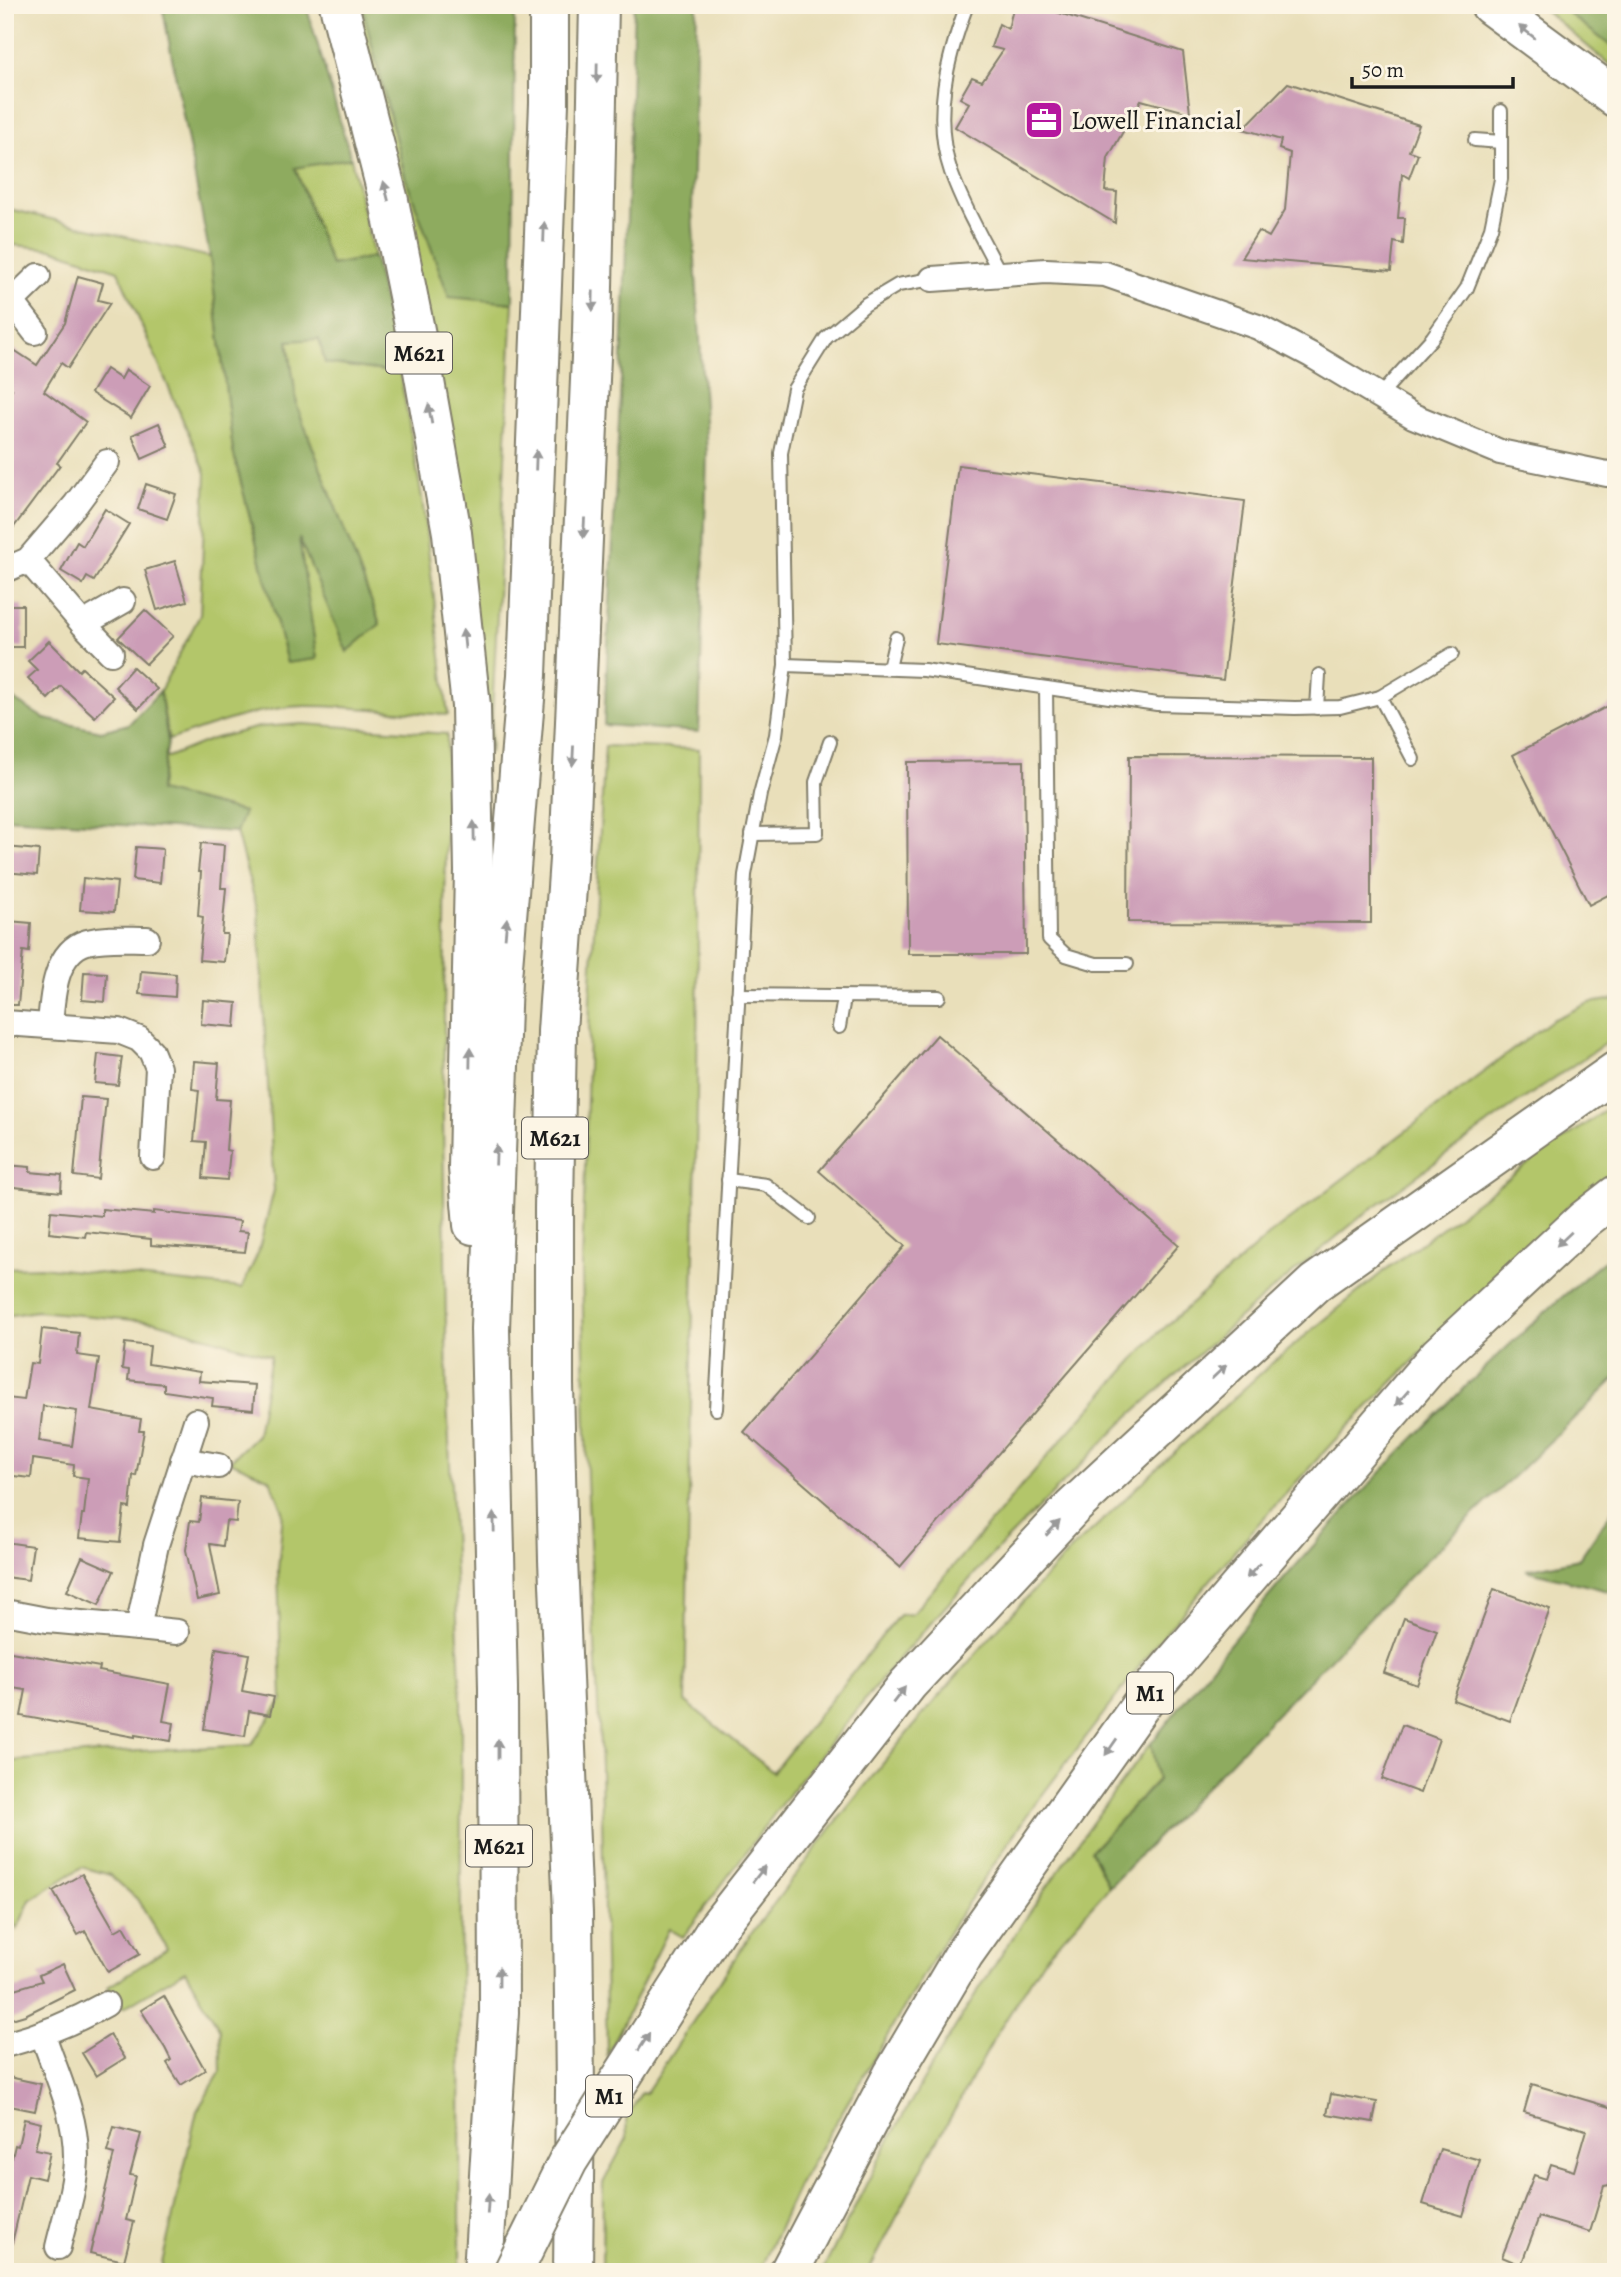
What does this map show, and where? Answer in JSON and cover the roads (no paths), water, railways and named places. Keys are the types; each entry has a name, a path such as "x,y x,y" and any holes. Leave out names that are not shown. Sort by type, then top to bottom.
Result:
{"main road":[{"name":"M621","path":"339,5 389,201 422,365 452,533 471,706 474,870 468,1168 491,1419"},
{"name":"M621","path":"483,2272 499,2012 498,1688 490,1329 502,978 527,675 548,117 548,5"},
{"name":"M621","path":"573,2272 573,1913 558,1560 554,1208 557,1031 569,846 592,334 598,5"},
{"path":"1490,5 1616,98"},
{"name":"M1","path":"513,2272 568,2161 717,1928 908,1684 1072,1508 1315,1283 1616,1072"},
{"name":"M1","path":"789,2272 892,2076 964,1954 1155,1685 1439,1355 1585,1219 1616,1195"}],"street":[{"path":"932,279 1046,271 1105,274 1258,327 1413,415 1500,452 1607,474 1616,473"},
{"path":"35,332 9,305 38,276"},
{"path":"5,570 28,560 107,463"},
{"path":"28,560 111,653"},
{"path":"83,624 123,601"},
{"path":"50,1026 53,990 69,954 84,943 106,939 147,939"},
{"path":"5,1023 119,1031 139,1039 151,1051 158,1068 152,1157"},
{"path":"138,1628 156,1545 196,1421"},
{"path":"183,1460 218,1466"},
{"path":"5,1612 47,1620 177,1632"},
{"path":"5,2045 43,2035 106,2004"},
{"path":"43,2035 73,2122 76,2156 72,2186 52,2253"}],"lane":[{"path":"967,5 954,37 942,98 946,146 950,170 967,210 1000,273"},
{"path":"1379,396 1432,338 1467,288 1491,229 1501,179 1501,111"},
{"path":"1475,140 1502,142"},
{"path":"716,1409 745,875 760,794 776,735 785,664 781,453 794,389 826,338 866,304 898,285 932,279"},
{"path":"889,668 896,638"},
{"path":"785,664 924,670 1157,704 1317,708 1340,707 1380,697 1452,654"},
{"path":"1317,708 1319,675"},
{"path":"1046,688 1049,939 1066,956 1096,964 1127,964"},
{"path":"1380,697 1413,759"},
{"path":"752,834 817,833 816,782 830,741"},
{"path":"738,995 939,997"},
{"path":"839,1027 844,998"},
{"path":"729,1180 766,1185 809,1218"}],"place":[{"name":"Lowell Financial","path":"1044,120"}]}
